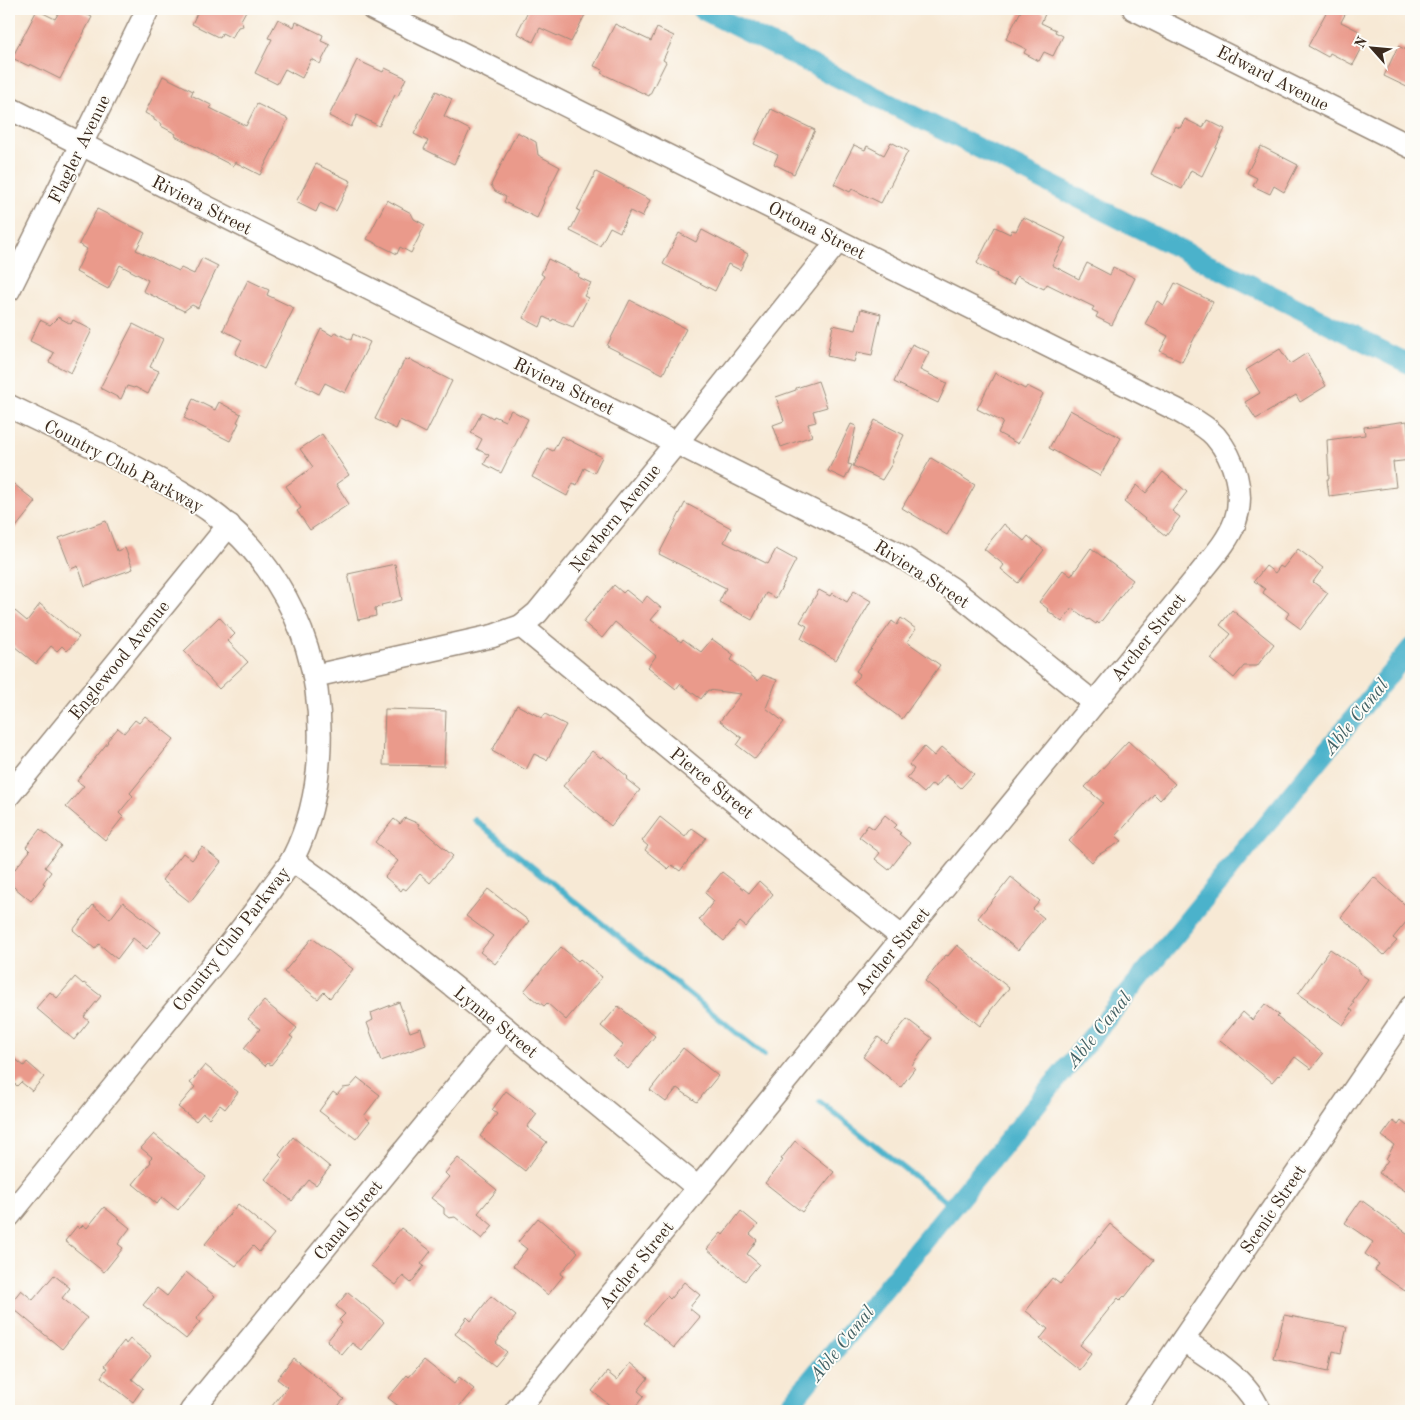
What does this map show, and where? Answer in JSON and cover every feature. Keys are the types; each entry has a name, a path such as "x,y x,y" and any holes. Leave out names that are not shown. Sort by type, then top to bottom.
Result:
{"street":[{"name":"Flagler Avenue","path":"9,290 148,9"},
{"name":"Ortona Street","path":"374,9 1198,422 1214,435 1229,455 1237,478"},
{"name":"Edward Avenue","path":"1134,9 1411,147"},
{"name":"Riviera Street","path":"9,108 894,552 951,588 1094,703"},
{"name":"Newbern Avenue","path":"314,676 493,636 522,626 537,612 677,442 838,241"},
{"name":"Country Club Parkway","path":"9,406 166,483 229,525 250,545 282,592 296,619 307,647 314,676 320,722 316,779 311,807 303,834 292,860 250,919 9,1216"},
{"name":"Archer Street","path":"516,1411 1198,576 1224,542 1235,522 1239,501 1237,478"},
{"name":"Englewood Avenue","path":"9,795 229,525"},
{"name":"Pierce Street","path":"522,626 722,792 903,938"},
{"name":"Lynne Street","path":"292,860 331,888 505,1028 698,1188"},
{"name":"Scenic Street","path":"1134,1411 1411,1007"},
{"name":"Canal Street","path":"191,1411 505,1028"},
{"path":"1183,1340 1217,1363 1236,1379 1251,1395 1260,1411"}],"building":[{"path":"61,9 75,9 92,17 60,79 30,64 29,66 12,58 37,10 55,19"},
{"path":"199,9 247,9 241,20 243,26 238,27 232,38 222,33 220,38 192,24"},
{"path":"529,9 588,9 571,42 540,28 533,42 517,33"},
{"path":"1022,9 1034,9 1045,14 1041,23 1056,30 1055,32 1063,36 1053,56 1044,52 1039,61 1024,53 1026,49 1006,39"},
{"path":"1328,9 1348,9 1341,22 1359,31 1355,39 1364,44 1353,65 1330,53 1328,57 1308,46"},
{"path":"278,19 294,27 296,22 323,35 321,41 330,45 320,64 311,59 302,78 285,69 277,84 255,73 272,39 268,38"},
{"path":"615,24 651,41 657,28 674,36 663,60 666,62 649,96 601,73 603,70 594,66"},
{"path":"1398,46 1411,52 1411,89 1384,76"},
{"path":"357,60 383,72 385,68 406,78 398,96 395,95 379,126 357,115 351,127 329,116"},
{"path":"163,76 193,91 191,95 211,105 210,108 246,126 257,104 288,119 260,175 235,162 233,166 175,136 176,134 161,126 162,124 145,113"},
{"path":"436,91 452,99 444,116 470,130 454,164 424,149 428,141 414,134"},
{"path":"771,109 815,130 794,174 774,164 778,155 754,144"},
{"path":"1185,119 1203,128 1207,120 1225,129 1202,176 1191,170 1182,189 1151,174 1175,126 1180,128"},
{"path":"517,132 536,142 538,155 560,167 543,201 537,218 504,202 506,197 495,191 491,185"},
{"path":"891,142 908,151 881,203 852,189 850,192 834,184 854,145 865,150 867,146 884,155"},
{"path":"1261,146 1298,165 1284,192 1274,186 1270,194 1253,186 1257,178 1247,173"},
{"path":"316,164 351,181 336,211 320,203 316,212 296,202"},
{"path":"596,172 650,200 642,217 630,211 620,232 610,227 600,246 570,231 580,211 577,210"},
{"path":"387,200 411,213 414,219 425,225 411,253 400,247 397,254 367,239"},
{"path":"97,209 145,233 136,250 179,271 181,268 194,274 202,258 218,266 198,308 192,305 184,311 143,291 148,280 120,265 108,289 76,272 87,249 79,244"},
{"path":"1023,217 1066,238 1052,265 1079,279 1087,263 1110,275 1113,267 1135,278 1112,325 1096,317 1098,313 1092,310 1094,307 1047,284 1044,289 1017,276 1013,285 977,263 995,227 1010,234 1012,230 1016,231"},
{"path":"702,230 748,254 740,270 728,264 715,291 663,264 679,233 696,242"},
{"path":"548,259 579,274 578,277 591,283 584,296 588,298 573,327 544,317 540,327 523,318 544,276 541,274"},
{"path":"248,280 269,290 267,295 294,308 264,369 235,354 242,340 223,330"},
{"path":"1175,283 1213,302 1182,362 1160,351 1168,336 1145,324 1157,301 1164,305"},
{"path":"630,300 686,329 663,374 607,346"},
{"path":"861,309 881,314 872,355 857,352 854,362 827,356 833,325 856,330"},
{"path":"58,317 71,324 73,320 92,330 71,373 49,362 54,353 30,341 40,320 50,325"},
{"path":"133,324 163,339 150,367 159,371 148,394 135,387 127,386 121,399 100,388"},
{"path":"321,329 333,336 335,332 351,340 353,334 370,342 345,393 325,383 319,394 295,382"},
{"path":"912,344 929,352 920,370 947,383 938,403 894,382"},
{"path":"1280,349 1290,364 1307,353 1326,386 1300,402 1296,395 1256,419 1245,402 1260,393 1246,370"},
{"path":"405,359 409,359 452,381 426,433 400,420 396,429 375,419"},
{"path":"995,373 1025,389 1027,386 1043,394 1018,444 998,433 1003,422 977,409"},
{"path":"818,381 827,407 813,411 816,422 808,424 812,436 781,447 773,425 784,421 776,397"},
{"path":"193,399 215,410 219,402 241,414 237,422 239,423 230,441 184,418"},
{"path":"511,410 528,419 501,473 484,464 489,455 477,449 482,439 471,433 482,412 493,418 494,416 505,421"},
{"path":"1070,410 1121,438 1100,476 1049,448"},
{"path":"875,420 904,435 892,460 893,462 882,480 853,466"},
{"path":"1407,421 1411,460 1393,462 1396,487 1329,496 1327,440 1365,435 1364,427"},
{"path":"851,424 856,426 848,464 852,465 845,479 828,471"},
{"path":"322,434 349,475 336,484 349,504 310,530 297,511 301,508 286,486 313,467 300,449"},
{"path":"561,436 602,457 594,473 584,468 577,485 573,483 567,496 532,477 547,448 553,451"},
{"path":"931,458 975,485 947,535 902,508"},
{"path":"1163,472 1187,492 1172,511 1180,517 1166,536 1124,502 1137,485 1146,493"},
{"path":"9,480 36,502 9,536"},
{"path":"685,503 731,528 724,542 768,564 776,549 796,560 776,598 766,593 752,620 719,602 726,588 659,554"},
{"path":"106,521 117,551 125,548 133,569 85,586 78,566 71,569 59,538"},
{"path":"1004,524 1024,541 1028,536 1044,550 1018,583 1001,569 1004,565 984,549"},
{"path":"1091,548 1133,580 1099,624 1088,620 1072,608 1062,622 1039,602 1063,570 1071,576"},
{"path":"1298,549 1323,568 1313,582 1328,593 1301,629 1286,618 1289,613 1263,593 1265,589 1254,581 1266,566 1275,573 1280,566 1283,568"},
{"path":"395,564 402,600 381,605 375,608 376,616 358,620 348,574"},
{"path":"614,585 623,593 626,590 642,603 647,596 661,608 651,620 681,642 683,639 701,652 712,639 734,655 731,660 758,681 763,675 777,680 766,708 784,722 755,759 737,745 742,738 720,721 741,694 708,690 701,699 680,684 676,689 648,667 656,656 615,622 602,638 583,622"},
{"path":"819,590 830,596 832,593 847,602 854,591 871,601 836,660 801,639 807,626 800,622"},
{"path":"40,604 79,637 67,651 62,646 57,651 51,646 36,664 9,642 9,619 15,611 27,621"},
{"path":"1232,610 1274,644 1257,666 1244,666 1234,678 1211,659 1231,634 1220,625"},
{"path":"219,617 235,634 228,641 248,662 219,689 184,651"},
{"path":"901,618 916,629 907,642 940,665 902,719 853,683 860,674 856,671 892,621 897,625"},
{"path":"517,705 542,718 545,714 566,725 547,760 534,754 526,770 492,751"},
{"path":"385,709 446,711 444,766 383,765"},
{"path":"145,716 174,739 130,793 133,796 119,813 123,817 105,840 66,807 84,786 77,781 118,728 124,733 135,720 139,723"},
{"path":"1128,741 1175,784 1160,800 1154,794 1116,836 1122,841 1098,855 1092,862 1069,841 1103,803 1085,787"},
{"path":"924,747 934,756 942,747 974,774 961,788 946,775 936,787 932,784 924,793 907,778 914,769 909,765"},
{"path":"592,751 601,758 603,756 640,790 611,826 563,786"},
{"path":"885,815 897,825 894,828 910,843 889,870 875,859 880,853 859,837 868,825 874,829"},
{"path":"660,817 685,837 692,828 706,838 680,871 672,865 668,869 645,850 648,846 642,841"},
{"path":"405,818 419,824 418,826 453,856 430,883 420,874 406,890 403,888 401,891 385,877 398,861 375,842 394,819 400,824"},
{"path":"40,829 61,846 45,867 51,872 43,883 45,884 31,901 9,883 9,876 30,851 26,847"},
{"path":"202,847 221,862 190,902 162,880 183,853 192,860"},
{"path":"722,872 749,893 759,881 773,894 746,927 740,922 724,941 699,920 714,901 705,893"},
{"path":"1011,877 1040,901 1033,909 1044,918 1018,950 978,918"},
{"path":"1374,877 1411,910 1411,916 1393,938 1397,941 1384,955 1341,917"},
{"path":"488,889 529,921 495,964 480,952 493,936 466,916"},
{"path":"123,902 161,932 147,949 133,938 117,959 99,944 95,949 73,930 93,905 110,919"},
{"path":"312,938 353,969 330,998 324,992 318,999 284,972"},
{"path":"957,945 1009,988 980,1026 925,981 946,955 948,956"},
{"path":"561,947 578,961 580,959 602,977 566,1020 547,1003 544,1006 538,1003 524,991"},
{"path":"1330,949 1359,969 1359,973 1368,979 1352,1002 1354,1003 1350,1009 1353,1011 1343,1025 1298,994"},
{"path":"75,977 101,996 84,1017 89,1021 74,1040 36,1008 50,992 57,998"},
{"path":"264,1001 297,1028 290,1036 293,1038 271,1065 268,1063 265,1066 244,1048 260,1029 248,1019"},
{"path":"399,1002 410,1032 421,1028 426,1045 381,1061 367,1023 373,1020 371,1013"},
{"path":"1265,1004 1279,1015 1277,1017 1323,1054 1311,1069 1295,1057 1272,1082 1220,1040 1243,1012 1252,1020"},
{"path":"618,1006 655,1036 628,1069 613,1057 623,1045 601,1026"},
{"path":"907,1019 932,1038 912,1065 915,1068 901,1087 863,1057 878,1037 887,1044"},
{"path":"683,1048 718,1076 697,1102 677,1088 666,1102 650,1090"},
{"path":"9,1054 24,1066 27,1062 44,1077 32,1091 21,1082 17,1086 9,1079"},
{"path":"205,1065 238,1092 225,1109 220,1105 209,1118 203,1113 196,1121 178,1107 195,1087 190,1083"},
{"path":"358,1078 380,1095 364,1116 370,1121 356,1139 319,1111 333,1092 337,1095 343,1088 350,1087"},
{"path":"506,1091 537,1114 527,1127 547,1142 525,1171 480,1136 497,1114 492,1110"},
{"path":"1411,1120 1411,1195 1379,1173 1388,1160 1386,1159 1394,1145 1382,1136 1393,1121 1398,1125 1401,1121 1407,1126"},
{"path":"154,1134 206,1177 178,1210 162,1197 157,1204 133,1184 151,1162 149,1160 152,1157 141,1148"},
{"path":"293,1137 330,1167 316,1185 309,1180 292,1201 265,1179 282,1158 279,1155"},
{"path":"795,1141 834,1172 802,1212 765,1183"},
{"path":"458,1158 497,1190 478,1213 493,1226 482,1239 455,1217 449,1218 444,1214 444,1208 431,1198 449,1177 445,1173"},
{"path":"1361,1200 1411,1236 1411,1282 1405,1291 1375,1270 1379,1264 1365,1254 1373,1242 1345,1223"},
{"path":"238,1204 274,1234 259,1252 253,1246 236,1266 205,1244"},
{"path":"104,1207 130,1228 118,1244 123,1248 104,1272 65,1241 77,1226 79,1229 83,1225 87,1228"},
{"path":"741,1211 758,1225 750,1234 757,1240 747,1254 759,1264 745,1281 707,1249 721,1233 723,1235"},
{"path":"538,1218 578,1252 560,1274 563,1276 548,1295 513,1266 527,1249 518,1242"},
{"path":"1110,1224 1154,1260 1125,1297 1120,1300 1118,1298 1080,1345 1091,1354 1079,1370 1040,1339 1048,1329 1026,1311 1052,1278 1060,1284"},
{"path":"401,1228 431,1251 421,1264 424,1266 411,1283 403,1276 396,1285 371,1266"},
{"path":"186,1272 215,1296 196,1319 200,1322 186,1339 143,1305 157,1288 167,1296"},
{"path":"54,1275 70,1288 62,1298 87,1318 62,1349 9,1305 21,1290 33,1300"},
{"path":"684,1282 700,1295 689,1308 700,1317 674,1348 644,1323 667,1296 670,1299"},
{"path":"348,1292 384,1322 361,1350 352,1343 342,1355 327,1341 342,1323 339,1320 345,1314 336,1306"},
{"path":"491,1296 516,1316 498,1338 496,1343 507,1352 495,1366 455,1334 467,1317 471,1321"},
{"path":"1284,1315 1347,1327 1341,1353 1333,1351 1329,1371 1274,1359"},
{"path":"130,1339 151,1355 132,1379 143,1388 133,1402 101,1377 107,1368 104,1366 124,1341 126,1344"},
{"path":"293,1358 344,1399 334,1411 268,1411 287,1387 277,1379"},
{"path":"424,1360 454,1384 459,1377 474,1389 457,1409 454,1407 451,1411 405,1411 388,1398 407,1375 409,1377"},
{"path":"630,1363 648,1378 638,1391 644,1396 632,1411 617,1411 592,1391 607,1372 617,1380"}],"waterway":[{"path":"701,9 1411,365"},
{"name":"Able Canal","path":"785,1411 1411,648"},
{"path":"475,820 764,1055"},
{"path":"820,1102 953,1207"}]}
